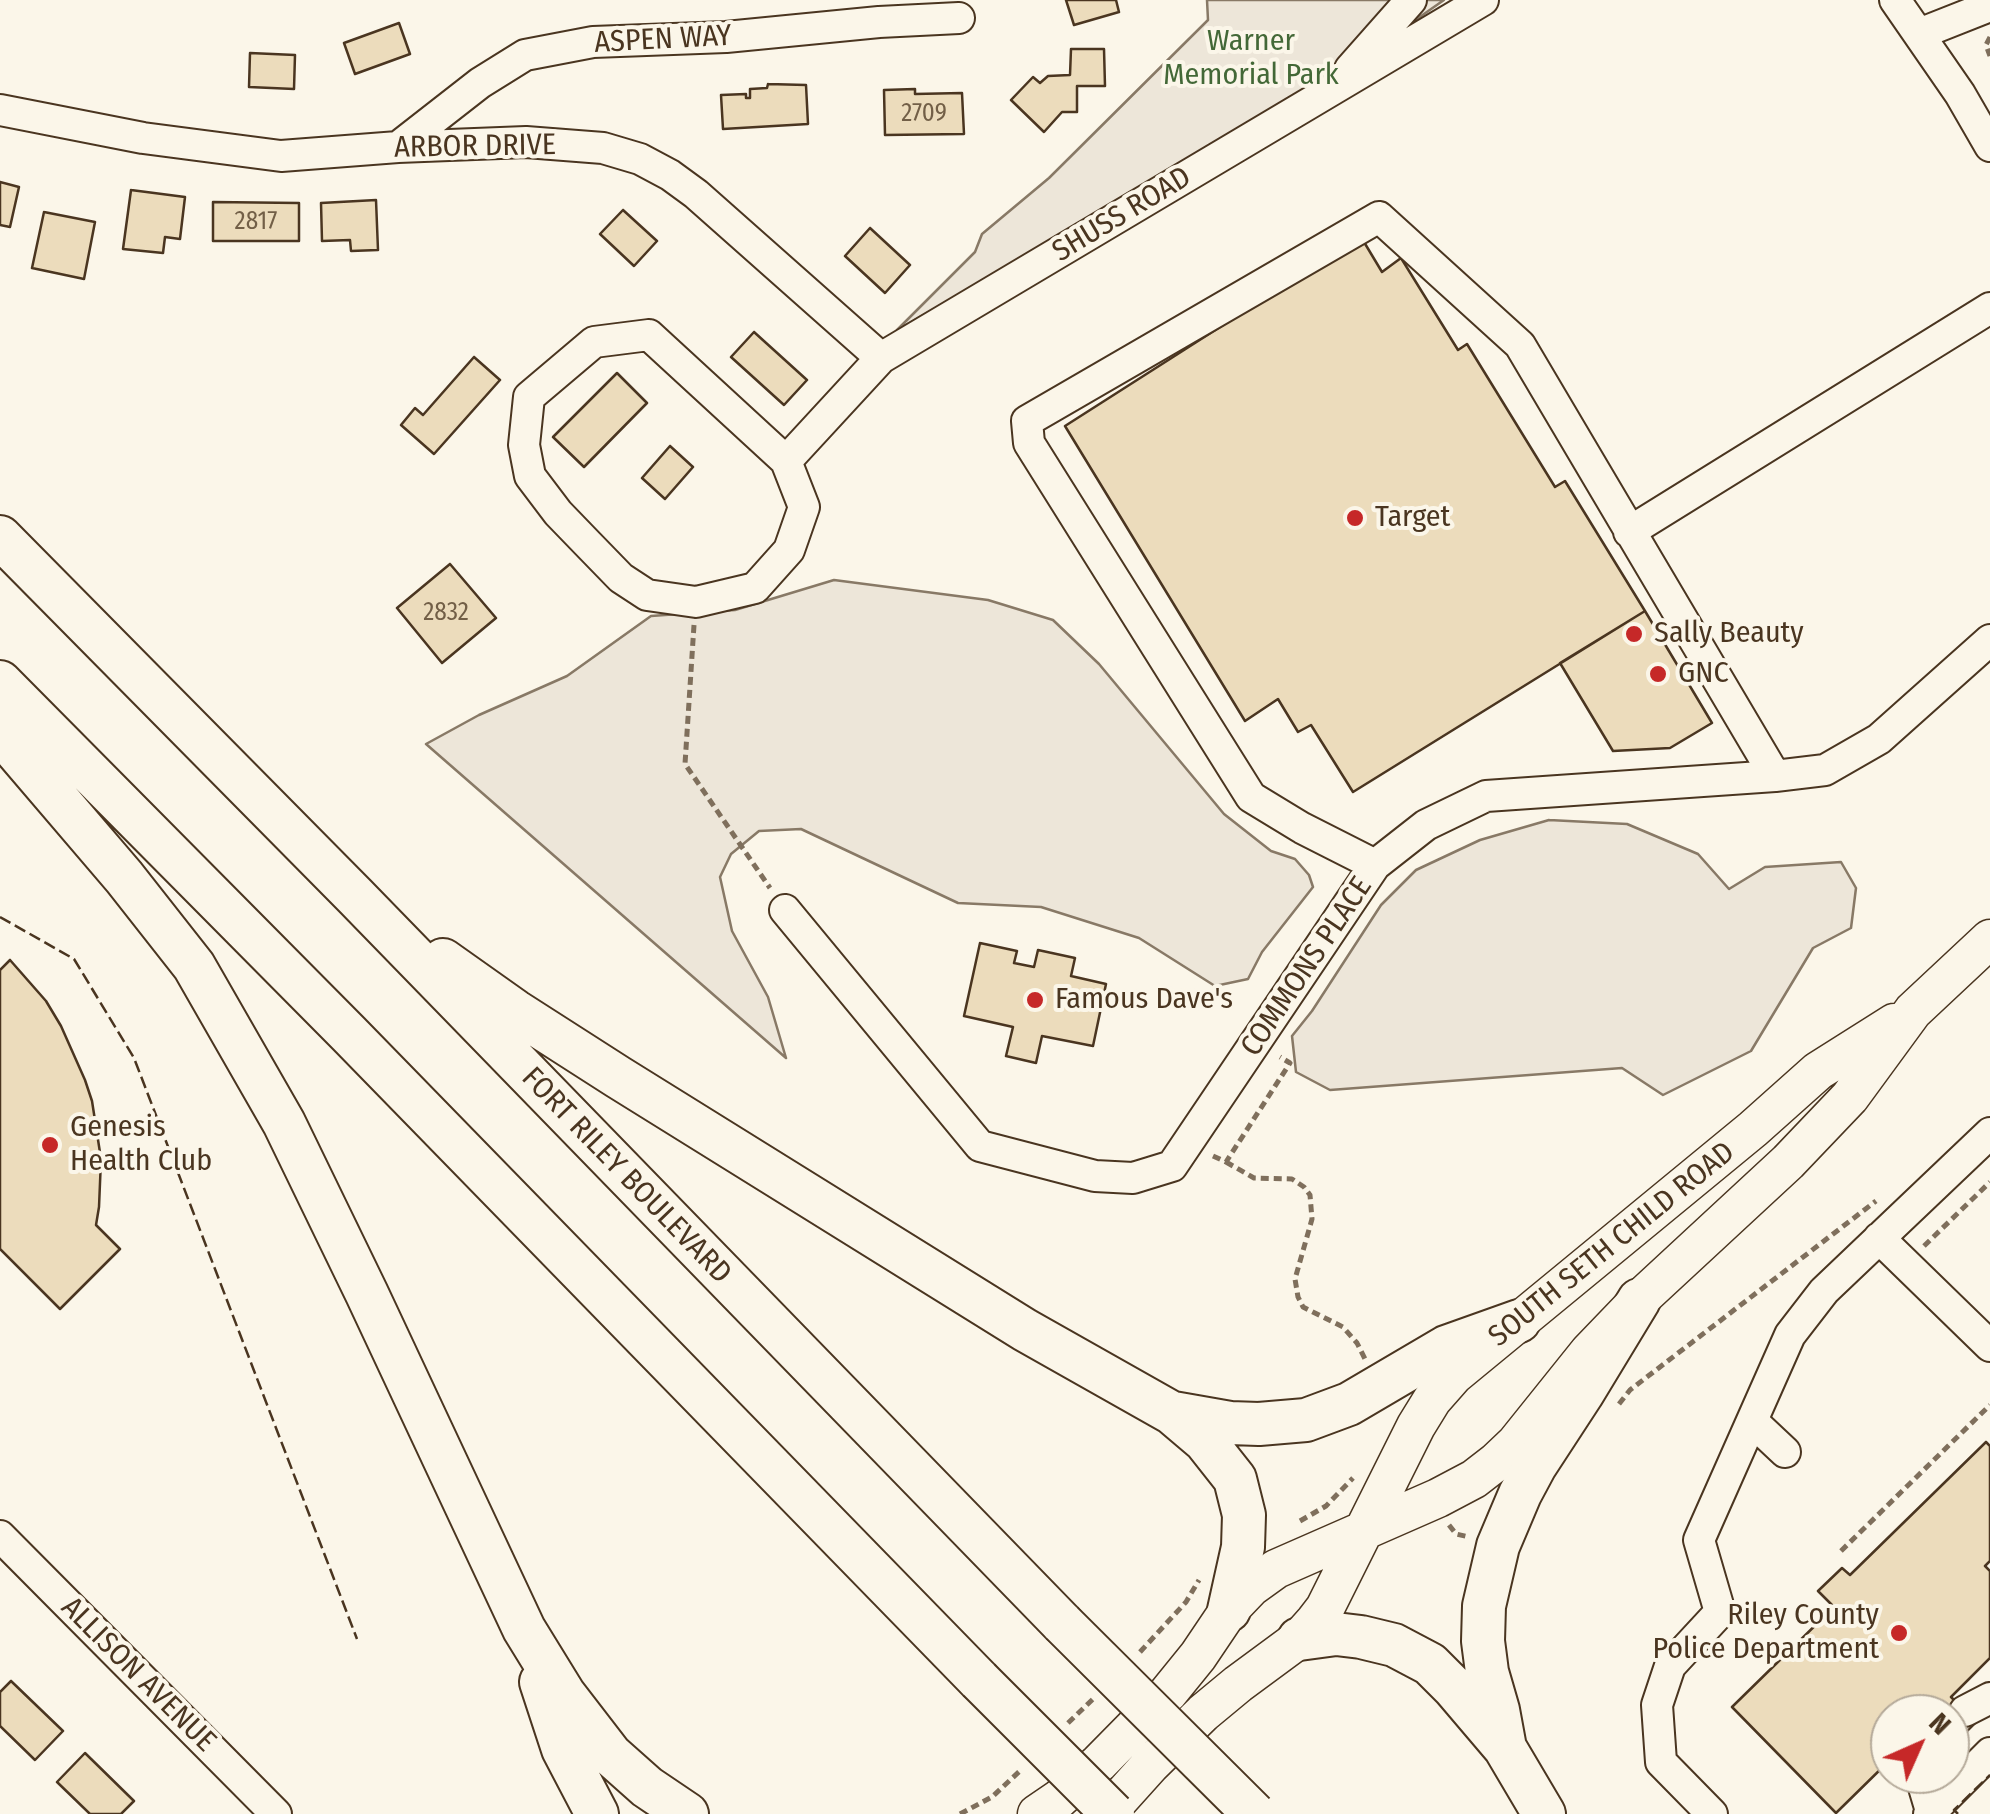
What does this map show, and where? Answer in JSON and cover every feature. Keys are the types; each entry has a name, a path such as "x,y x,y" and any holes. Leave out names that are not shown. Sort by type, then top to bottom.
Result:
{"highway":[{"name":"FORT RILEY BOULEVARD","path":"0,537 1062,1623 1254,1814"},
{"path":"0,682 1109,1814"},
{"path":"0,732 194,966 284,1123 524,1629 564,1694 611,1755 646,1786 687,1814"},
{"path":"355,896 515,1011 618,1077 1024,1330 1172,1412 1205,1440 1235,1479 1244,1515 1243,1547 1229,1610"},
{"path":"1505,1748 1486,1672 1483,1641 1484,1606 1498,1546 1535,1466 1639,1300"},
{"path":"1172,1412 1230,1423 1306,1420 1365,1396 1446,1347 1518,1321"},
{"path":"524,1629 564,1749 597,1814"},
{"path":"1299,1639 1348,1635 1394,1645 1430,1664 1505,1748 1544,1814"}],"main road":[{"name":"SOUTH SETH CHILD ROAD","path":"1036,1814 1100,1763 1168,1693 1229,1610 1252,1586 1276,1569 1438,1498 1496,1462 1516,1443 1589,1352 1639,1300 1788,1162 1850,1097 1913,1011 1990,939"},
{"name":"SOUTH SETH CHILD ROAD","path":"1109,1814 1150,1765 1203,1713 1299,1639 1325,1608 1416,1426 1454,1375 1818,1071 1913,1011"}],"street":[{"path":"1331,92 1411,0"},
{"name":"SHUSS ROAD","path":"786,461 881,358 1483,0"},
{"path":"1895,0 1988,137"},
{"path":"1918,34 1990,6"},
{"name":"ASPEN WAY","path":"398,147 480,83 525,55 593,42 726,37 959,18"},
{"name":"ARBOR DRIVE","path":"0,110 143,138 281,156 526,142 602,148 640,158 696,194 881,358"},
{"path":"1376,865 1302,828 1251,796 1029,444 1026,421 1379,217 1520,345 1775,776"},
{"path":"1629,532 1990,308"},
{"path":"649,336 786,461 804,507 789,550 755,588 696,602 647,595 622,578 558,512 530,476 524,445 529,396 594,342 649,336"},
{"name":"COMMONS PLACE","path":"785,910 980,1146 1095,1176 1133,1178 1172,1166 1376,865 1426,825 1486,796 1825,770 1879,739 1990,640"},
{"path":"1712,1814 1661,1762 1657,1706 1670,1666 1720,1612 1699,1540 1790,1335 1824,1291 1990,1133"},
{"path":"1888,1229 1990,1346"},
{"path":"1752,1421 1785,1452"},
{"name":"ALLISON AVENUE","path":"0,1536 276,1814"},
{"path":"1930,1813 1990,1752"}],"path":[{"path":"1990,37 1986,46 1990,56"},
{"path":"696,602 685,764 785,910"},
{"path":"1226,1162 1254,1178"},
{"path":"1619,1404 1630,1390 1876,1200 1888,1229 1924,1246 1990,1182"},
{"path":"1841,1552 1990,1405"},
{"path":"1438,1498 1446,1521 1456,1534 1498,1546"}],"green space":[{"name":"Warner Memorial Park","path":"1207,0 1444,0 1311,93 897,330 975,252 982,234 1049,178 1208,20"},
{"path":"834,580 988,600 1053,620 1099,664 1224,814 1271,851 1295,859 1309,875 1313,887 1262,952 1248,979 1215,986 1139,938 1041,907 958,903 801,829 759,831 731,854 720,877 732,931 768,997 786,1058 426,744 479,715 567,676 651,616 735,610"},
{"path":"1549,820 1627,824 1698,854 1729,889 1765,867 1841,862 1856,888 1851,928 1813,948 1751,1051 1663,1095 1622,1068 1330,1090 1296,1072 1292,1036 1381,905 1416,870 1480,840"}],"building":[{"path":"1066,0 1116,0 1119,12 1074,25"},
{"path":"399,23 410,54 355,74 344,43"},
{"path":"1071,49 1104,49 1105,86 1077,86 1077,112 1062,112 1044,132 1011,100 1033,77 1040,83 1048,76 1070,75"},
{"path":"250,53 295,55 294,89 249,87"},
{"path":"768,84 806,85 808,124 723,129 721,95 746,94 750,98 750,89 767,88"},
{"path":"915,89 915,94 962,93 964,134 885,135 884,90"},
{"path":"0,182 19,187 10,227 0,225"},
{"path":"131,190 185,197 180,239 165,237 163,253 123,249"},
{"path":"376,200 378,250 351,251 350,240 322,241 321,203"},
{"path":"213,202 299,203 299,241 213,241"},
{"path":"623,210 657,241 634,266 600,234"},
{"path":"44,212 95,222 84,279 32,268"},
{"path":"870,228 910,265 885,293 845,256"},
{"name":"Target","path":"1361,237 1382,272 1401,258 1458,350 1467,344 1555,487 1565,481 1645,611 1353,792 1311,725 1298,732 1278,699 1245,721 1065,426"},
{"path":"754,332 807,380 784,405 731,357"},
{"path":"474,357 500,380 434,454 401,425 415,408 423,415"},
{"path":"617,373 647,403 584,467 553,437"},
{"path":"670,446 693,467 665,499 642,478"},
{"path":"450,564 496,618 442,663 397,608"},
{"path":"1645,611 1712,723 1670,748 1613,751 1560,663"},
{"name":"Famous Dave's","path":"980,943 1017,951 1014,963 1034,967 1038,950 1075,958 1071,976 1106,984 1093,1046 1042,1036 1036,1063 1006,1056 1013,1027 964,1016"},
{"name":"Genesis Health Club","path":"10,960 46,1001 85,1080 101,1159 96,1225 120,1249 60,1309 0,1249 0,970"},
{"name":"Riley County Police Department","path":"1986,1442 1990,1446 1990,1561 1985,1566 1990,1571 1990,1658 1954,1694 1870,1694 1870,1780 1836,1813 1732,1707 1834,1607 1818,1591 1842,1568 1850,1575"},
{"path":"11,1681 63,1731 35,1760 0,1726 0,1692"},
{"path":"85,1753 134,1801 121,1814 90,1814 57,1782"}],"fence":[{"path":"0,917 74,959 134,1058 357,1639"},
{"path":"1958,1814 1954,1810 1990,1775"}],"place":[{"name":"Target","path":"1355,518"},
{"name":"Sally Beauty","path":"1634,634"},
{"name":"GNC","path":"1658,674"},
{"name":"Famous Dave's","path":"1035,1000"},
{"name":"Genesis Health Club","path":"50,1145"},
{"name":"Riley County Police Department","path":"1899,1633"}]}
